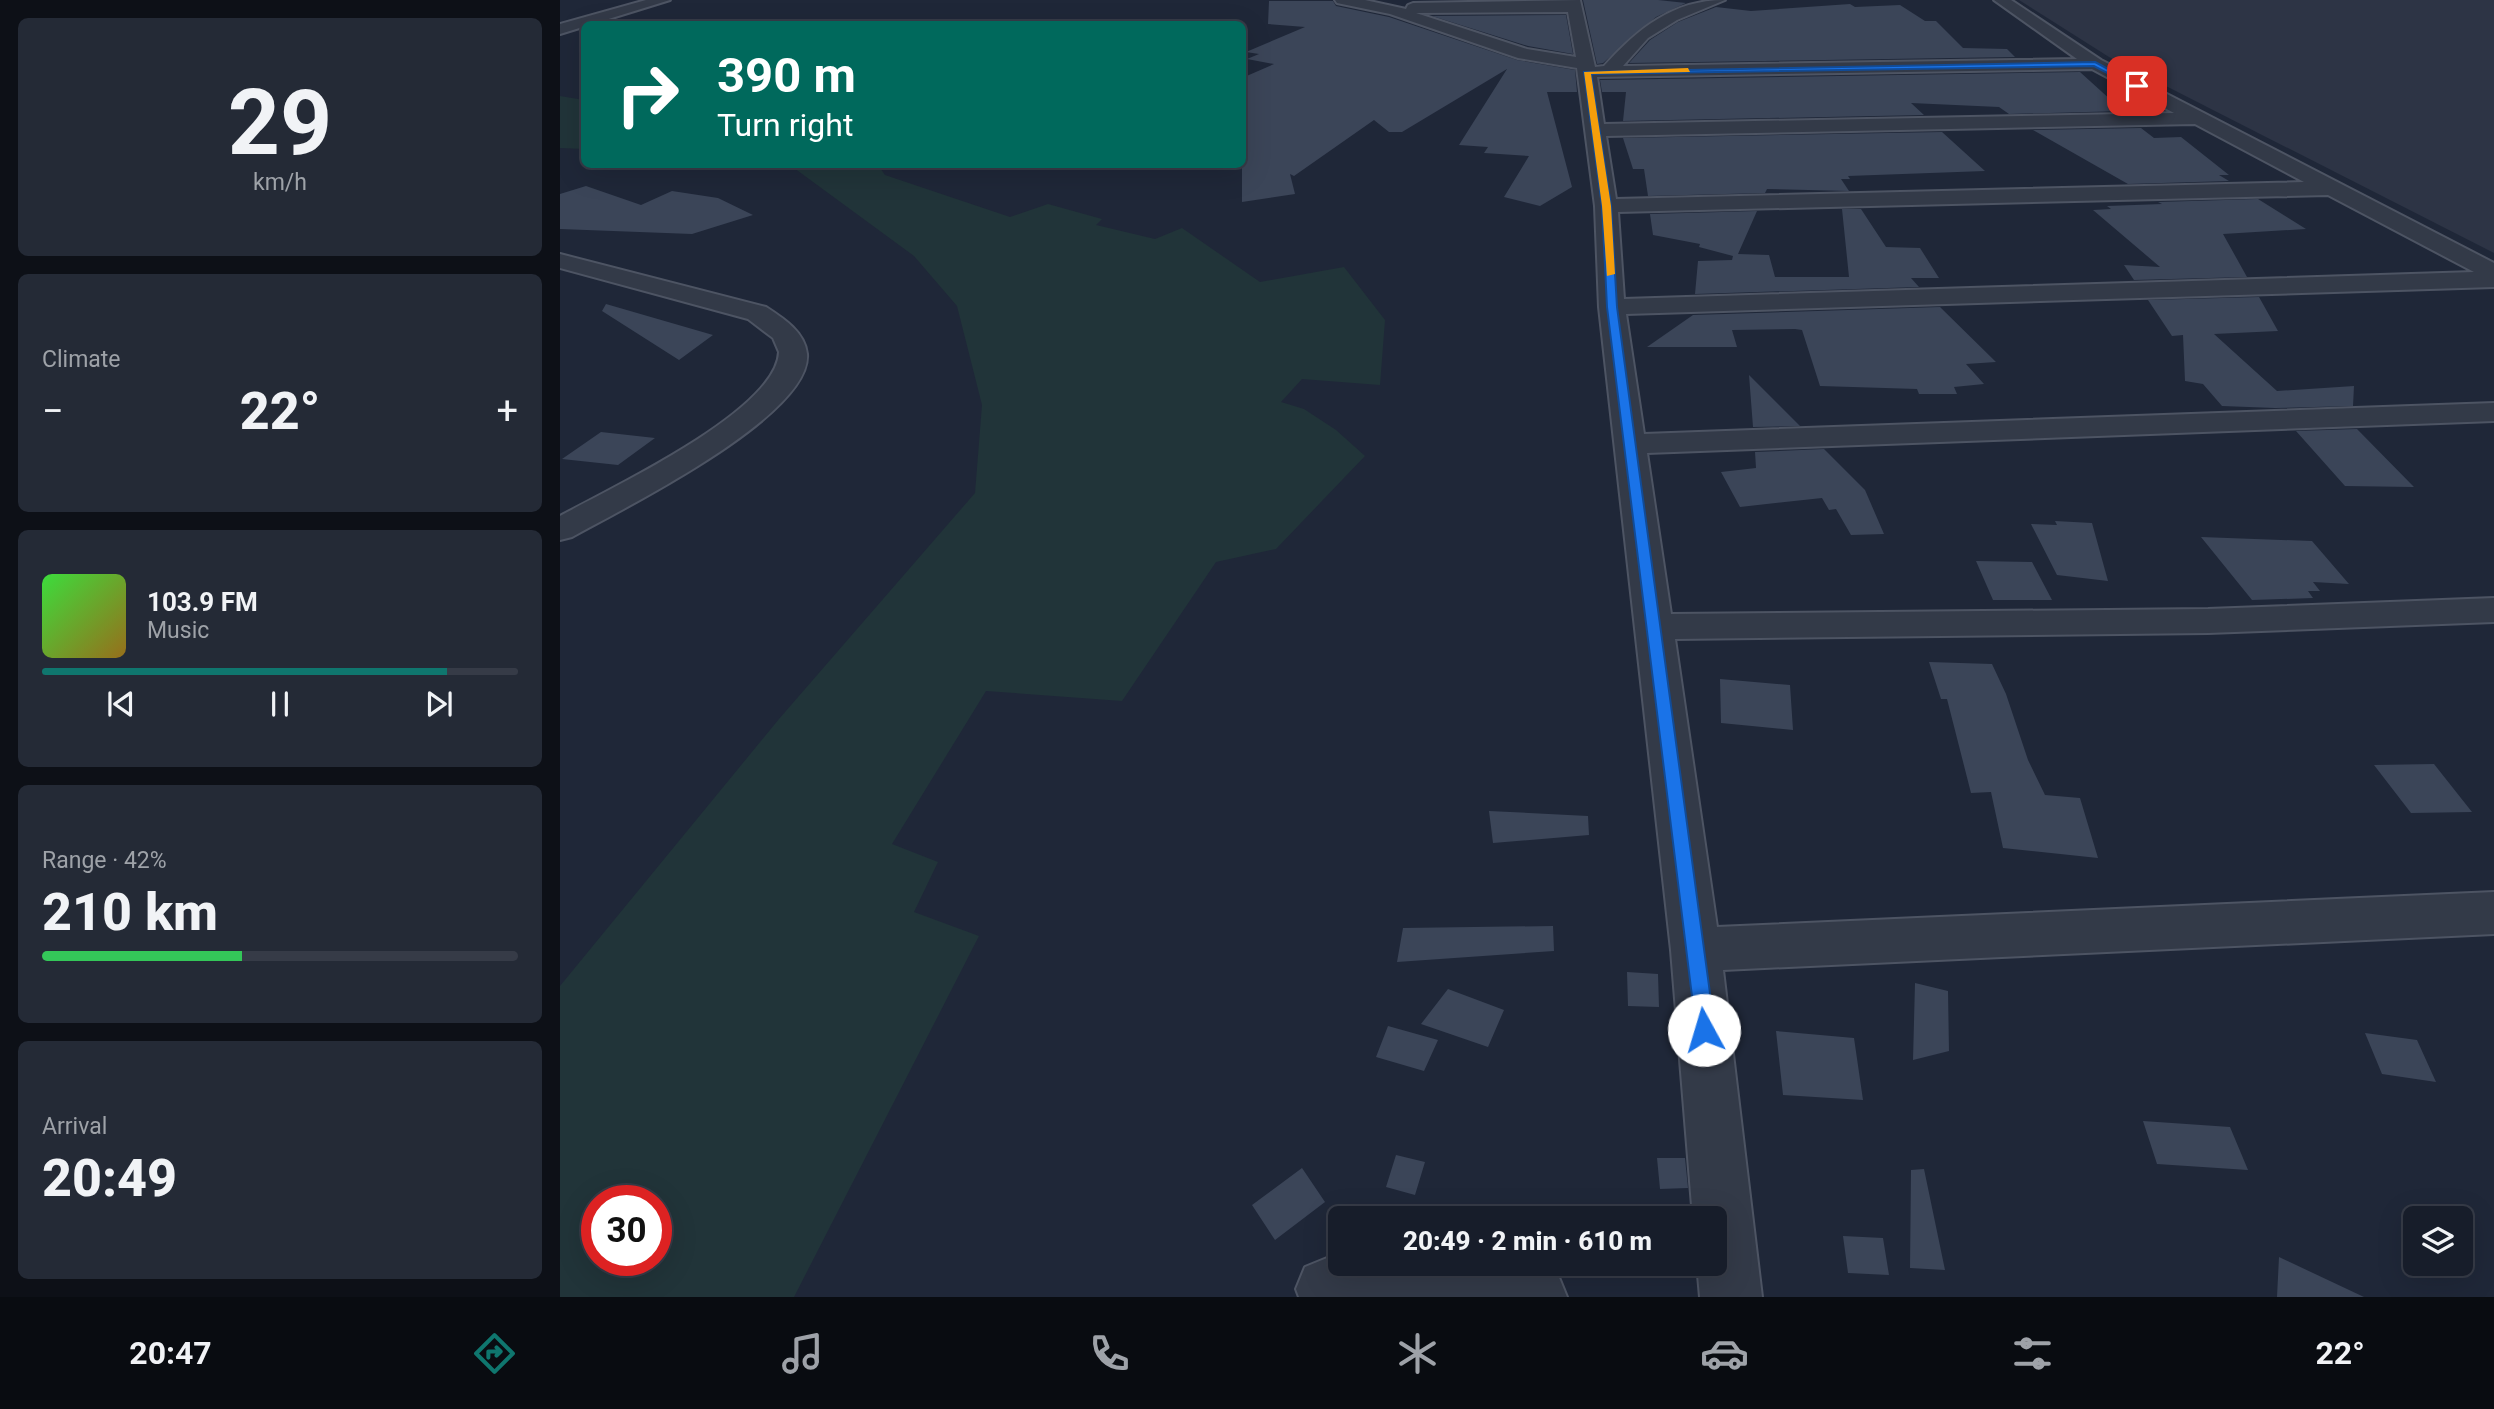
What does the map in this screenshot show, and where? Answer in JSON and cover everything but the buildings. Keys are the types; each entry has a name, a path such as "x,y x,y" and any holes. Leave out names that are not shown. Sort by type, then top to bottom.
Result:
{"street":[{"path":"588,21 663,0"},
{"path":"1342,0 1404,6 1574,3 1594,69 1612,307 1696,950 1731,1297"},
{"path":"1594,69 1672,17 1718,0"},
{"path":"2001,0 2095,64 2494,272"},
{"path":"1404,6 1524,54 1594,69 2095,64"},
{"path":"560,29 581,23"},
{"path":"1597,130 2199,118"},
{"path":"1606,206 2330,188"},
{"path":"560,261 757,313 778,327 790,341 794,359 786,381 771,399 736,428 560,529"},
{"path":"1612,307 2494,279"},
{"path":"1632,444 2494,412"},
{"path":"1653,627 2208,621 2494,610"},
{"path":"1696,950 2494,913"},
{"path":"1327,1289 1496,1293 1536,1297"}],"shaded area":[{"path":"2019,0 2494,0 2494,253 2109,57"}],"green space":[{"path":"560,96 581,100 581,149 560,148"},
{"path":"794,168 880,168 885,175 1010,217 1048,204 1102,219 1096,225 1155,239 1182,228 1260,282 1344,267 1385,320 1380,385 1302,379 1281,402 1304,409 1336,430 1365,456 1276,549 1216,562 1122,701 986,691 892,844 938,862 914,912 979,936 794,1297 560,1297 560,986 779,719 975,493 982,405 957,306 914,256"}],"slow traffic":[{"path":"1610,274 1606,206 1587,72 1688,70"}],"route":[{"path":"1704,1030 1632,444 1612,307 1606,206 1587,72 2095,64 2137,86"}]}
